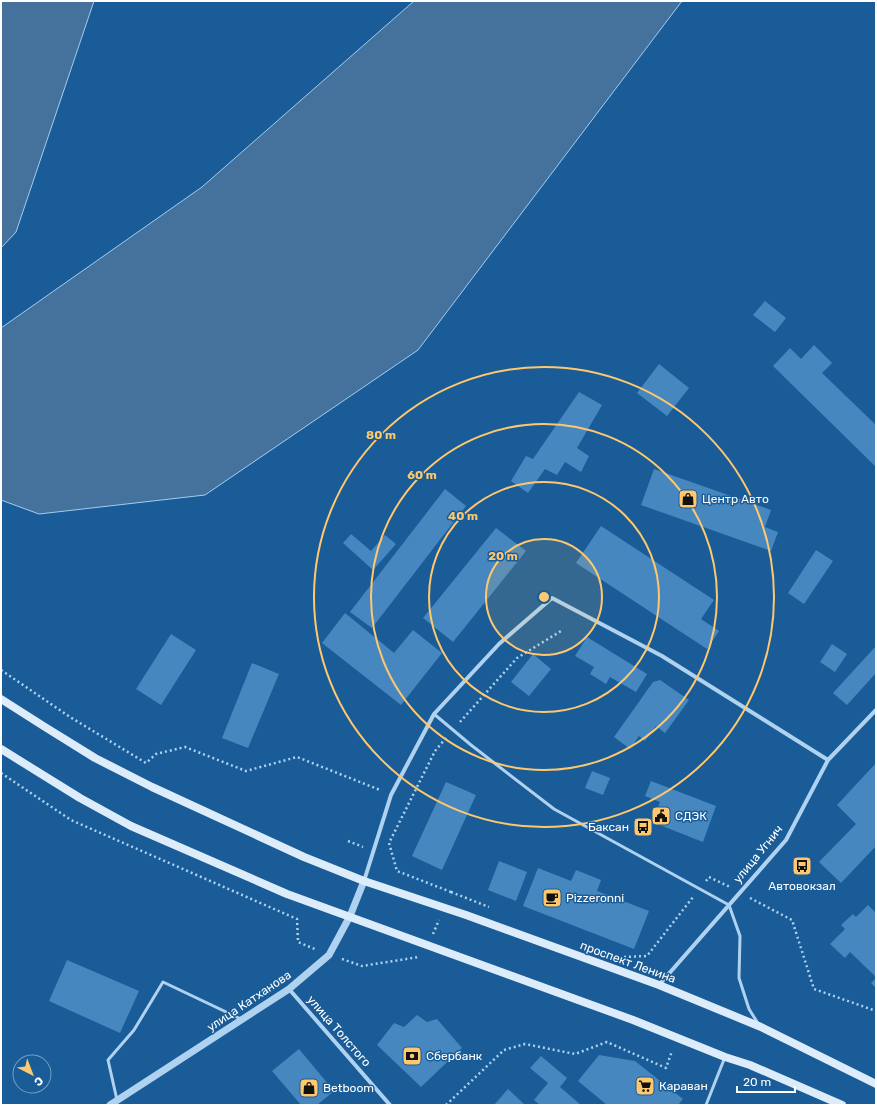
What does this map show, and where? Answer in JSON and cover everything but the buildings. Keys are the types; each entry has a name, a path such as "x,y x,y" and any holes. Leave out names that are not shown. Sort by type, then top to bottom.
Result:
{"main road":[{"name":"проспект Ленина","path":"1,699 44,728 89,754 152,787 304,857 364,881 445,908 659,985 761,1027 876,1084"},
{"path":"1,749 80,798 131,826 288,894 632,1020 725,1057 750,1065 842,1105"}],"street":[{"path":"364,881 391,795 434,714 499,644 552,598 662,656 828,760"},
{"name":"улица Угнич","path":"659,985 786,840 828,760 876,710"},
{"name":"улица Катханова","path":"110,1105 289,989 329,955 350,916 364,881"},
{"name":"улица Толстого","path":"289,989 390,1105"}],"lane":[{"path":"434,714 554,808 728,905 740,936 739,978 749,1009 761,1027"},
{"path":"117,1100 108,1060 134,1030 163,982 242,1019"},
{"path":"706,1105 725,1057"}],"path":[{"path":"495,909 397,871 389,843 435,751 517,658 561,631"},
{"path":"1,670 70,717 146,763 156,754 185,747 246,771 297,757 410,802"},
{"path":"1,773 71,820 297,919 298,942 329,955 362,966 424,956 451,892"},
{"path":"618,957 647,956 709,876 792,920 814,989 876,1011"},
{"path":"446,1105 504,1050 525,1044 575,1054 606,1042 666,1068 673,1050"}],"water":[{"path":"1,1 94,1 16,232 1,248"},
{"path":"414,1 682,1 418,350 205,495 39,514 1,500 1,328 202,187"}],"place":[{"name":"Центр Авто","path":"688,499"},
{"name":"СДЭК","path":"661,816"},
{"name":"Баксан","path":"643,827"},
{"name":"Автовокзал","path":"802,866"},
{"name":"Pizzeronni","path":"552,898"},
{"name":"Сбербанк","path":"412,1056"},
{"name":"Караван","path":"645,1086"},
{"name":"Betboom","path":"309,1088"}]}
